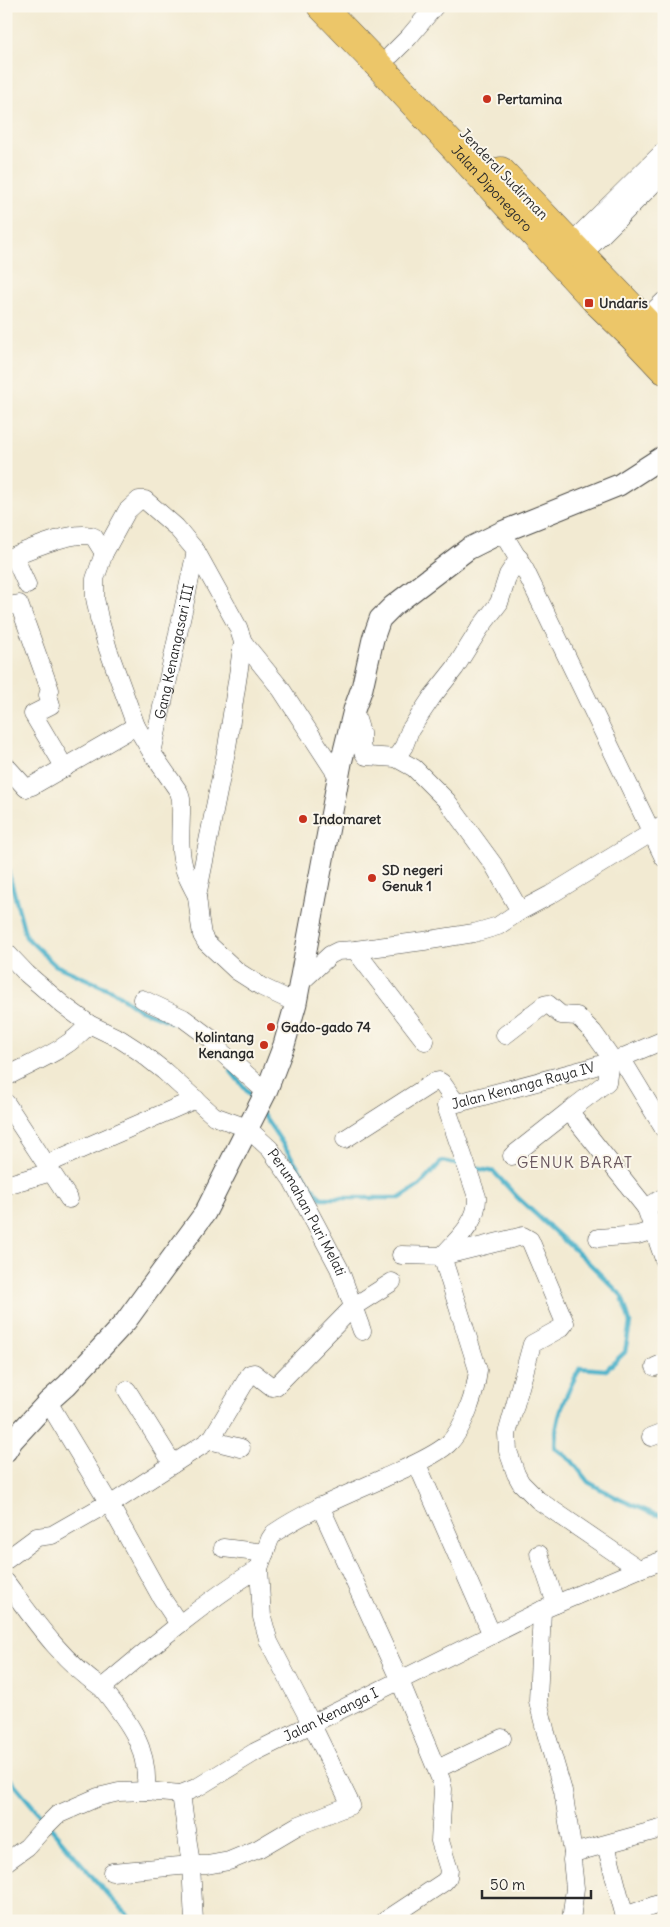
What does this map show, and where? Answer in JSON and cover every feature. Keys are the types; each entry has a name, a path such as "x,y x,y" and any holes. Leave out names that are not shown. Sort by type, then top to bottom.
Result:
{"highway":[{"name":"Jalan Diponegoro","path":"321,6 385,61 594,299 664,370"},
{"name":"Jenderal Sudirman","path":"345,6 385,61 576,249 664,341"}],"street":[{"path":"385,61 410,37 435,6"},
{"path":"576,249 664,151"},
{"path":"576,249 664,173"},
{"path":"644,320 664,301"},
{"path":"8,1440 67,1385 126,1321 205,1213 264,1094 284,1045 298,993 340,770 373,639 380,619 392,606 468,549 502,532 619,485 664,456"},
{"path":"197,896 185,872 180,850 181,799 179,792 136,726 108,649 95,598 95,579 104,553 126,511 142,499 145,500 176,527 196,551 238,627 243,642 281,689 340,770"},
{"path":"502,532 519,558 658,829 664,858"},
{"path":"27,585 10,557 68,537 85,534 94,537 104,553"},
{"name":"Gang Kenangasari III","path":"152,753 196,551"},
{"path":"396,758 416,722 499,603 508,575 519,558"},
{"path":"6,603 8,606 19,604 44,671 50,690 48,695 51,705 33,714 65,768"},
{"path":"243,642 227,747 197,896 202,935 206,942 250,980 298,993"},
{"path":"352,719 361,735 361,746 366,756 396,758 414,768 447,801 493,864 520,910"},
{"path":"6,766 26,788 38,784 136,726"},
{"path":"298,993 333,953 343,950 355,950 474,933 498,926 520,910 550,895 658,829"},
{"path":"355,950 425,1041"},
{"path":"6,952 43,989 89,1024 120,1039 140,1052 214,1116 249,1124"},
{"path":"142,1000 182,1018 210,1038 218,1049 264,1094"},
{"path":"505,1035 544,1005 548,1004 561,1014 577,1016 615,1059 664,1129"},
{"path":"6,1077 68,1044 82,1033 89,1024"},
{"name":"Jalan Kenanga Raya IV","path":"442,1256 464,1233 476,1212 477,1197 446,1106 615,1059 664,1040"},
{"path":"512,1156 607,1082 615,1059"},
{"path":"345,1139 434,1082 441,1082 456,1103"},
{"path":"6,1185 49,1168 196,1099"},
{"path":"6,1103 68,1199"},
{"path":"568,1112 646,1208 664,1259"},
{"name":"Perumahan Puri Melati","path":"249,1124 270,1148 292,1180 339,1268 362,1331"},
{"path":"646,1208 664,1197"},
{"path":"598,1238 638,1235 653,1230"},
{"path":"401,1255 442,1256 523,1236 530,1240 565,1324 532,1344 507,1434 506,1443 512,1463 521,1483 538,1500 639,1569"},
{"path":"112,1872 218,1863 242,1857 297,1826 351,1805 269,1642 262,1617 262,1560 274,1533 320,1506 417,1464 447,1445 465,1417 476,1386 478,1370 442,1256"},
{"path":"6,1560 38,1537 52,1535 109,1504 210,1440 252,1373 272,1387 276,1386 353,1306 392,1282"},
{"path":"127,1390 173,1464"},
{"path":"48,1402 109,1504 161,1597 179,1624"},
{"path":"210,1440 241,1448"},
{"path":"417,1464 492,1635"},
{"path":"320,1506 400,1681 437,1769 443,1789 440,1841 449,1875 444,1882 385,1921"},
{"path":"223,1548 262,1560"},
{"path":"539,1554 549,1607 538,1701 563,1791 573,1853 575,1888 571,1921"},
{"path":"102,1688 179,1624 262,1560"},
{"name":"Jalan Kenanga I","path":"6,1862 27,1847 58,1815 98,1797 119,1792 146,1791 180,1794 198,1787 256,1752 311,1723 549,1607 664,1560"},
{"path":"6,1582 39,1627 86,1677 102,1688 132,1727 145,1762 147,1775 146,1791"},
{"path":"437,1769 502,1738"},
{"path":"180,1794 190,1865 194,1921"},
{"path":"573,1853 664,1828"},
{"path":"606,1845 625,1918 664,1902"}],"waterway":[{"path":"6,863 26,937 55,965 113,991 138,1009 171,1022"},
{"path":"230,1070 255,1101"},
{"path":"263,1114 321,1198 400,1198 420,1185 442,1161 461,1165"},
{"path":"471,1167 494,1172 518,1198 622,1296 630,1323 625,1352 606,1370 580,1368 562,1406 557,1426 555,1448 572,1461 588,1482 619,1499 654,1514 664,1516"},
{"path":"664,1694 662,1731 664,1735"},
{"path":"6,1774 45,1821"},
{"path":"50,1827 108,1895 136,1921"}],"place":[{"name":"Pertamina","path":"487,99"},
{"name":"Undaris","path":"589,303"},
{"name":"Indomaret","path":"303,819"},
{"name":"SD negeri Genuk 1","path":"372,878"},
{"name":"Gado-gado 74","path":"271,1027"},
{"name":"Kolintang Kenanga","path":"264,1045"}],"district":[{"name":"GENUK BARAT","path":"575,1162"}]}
